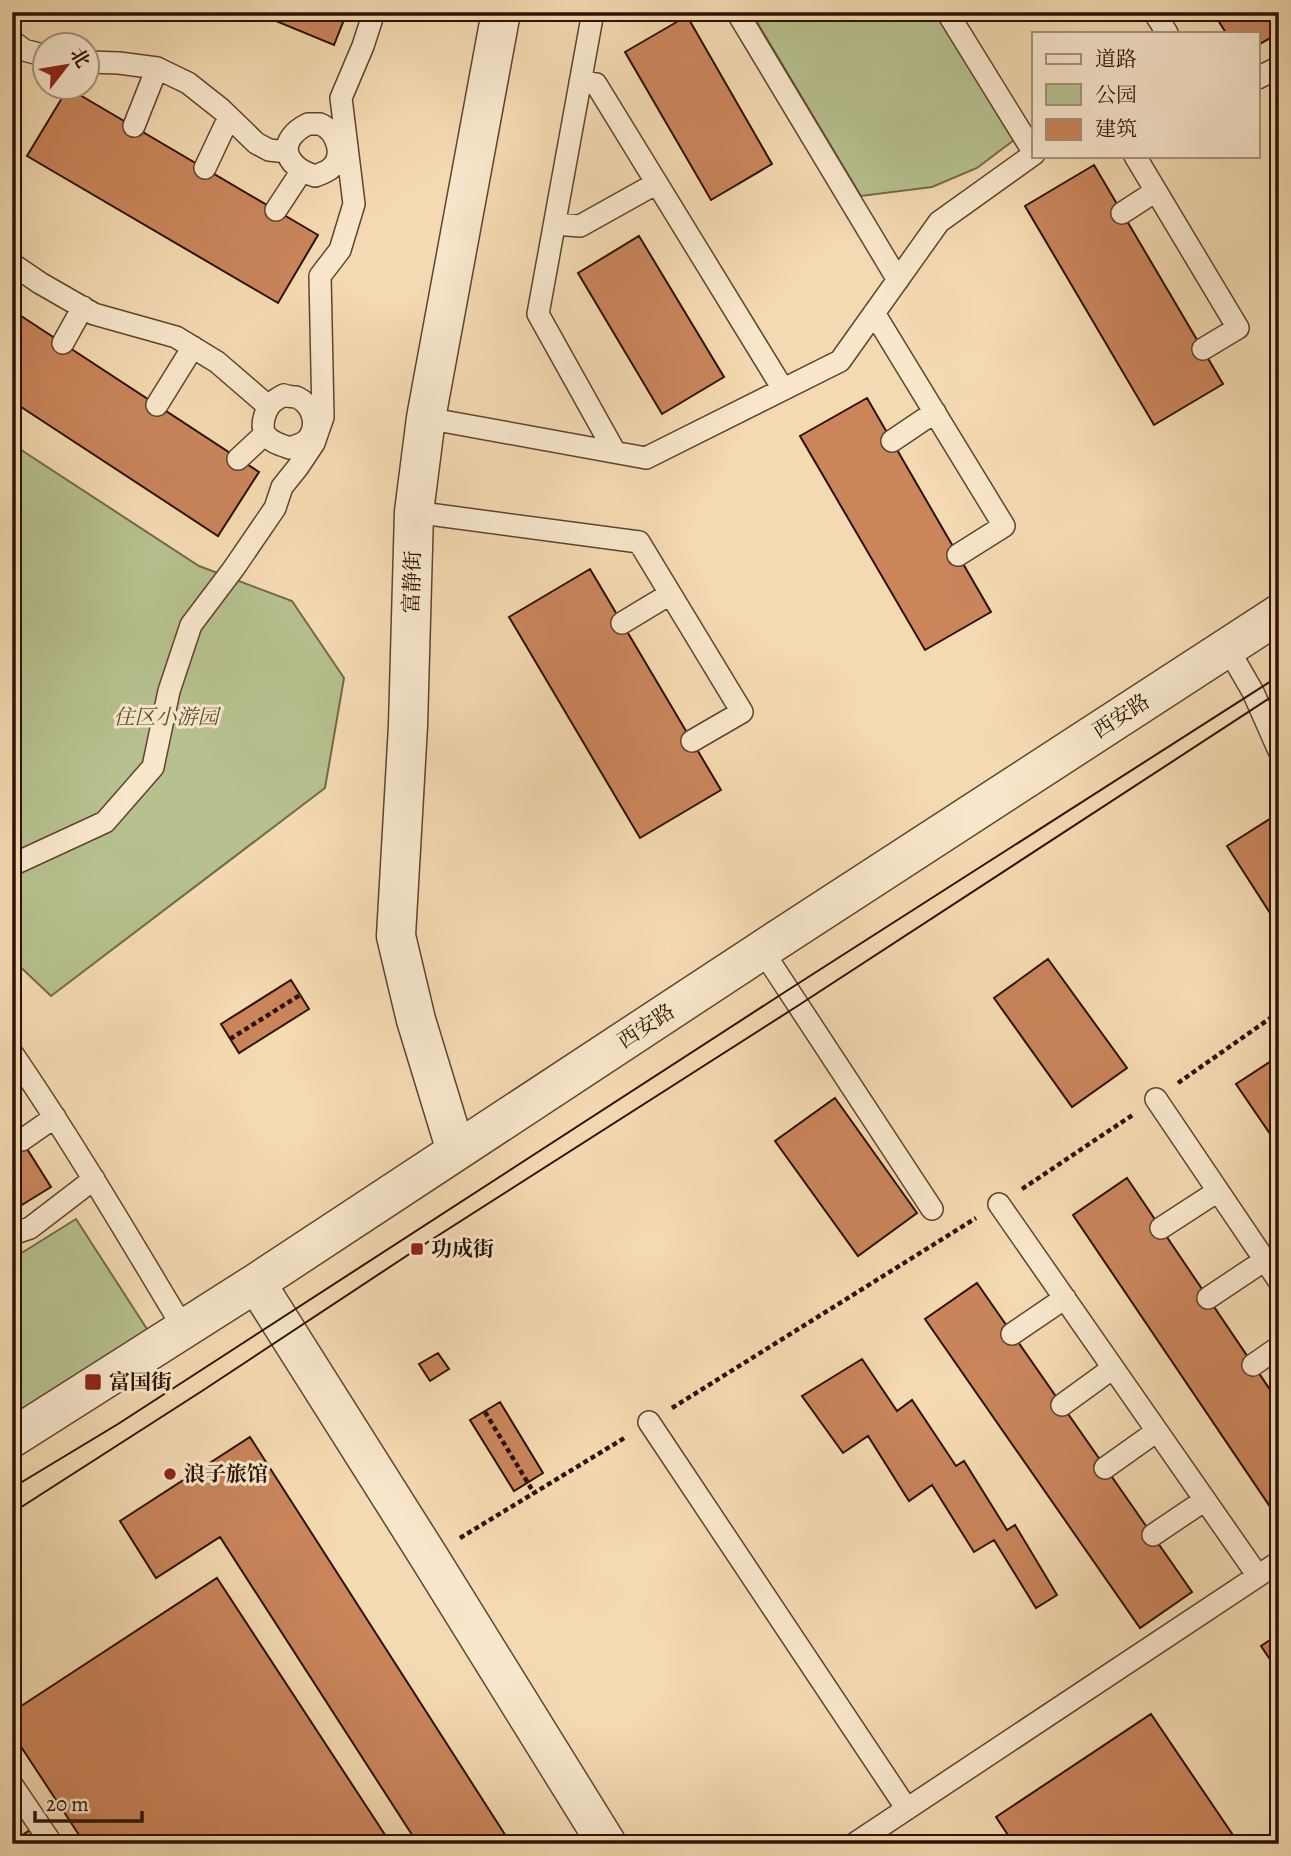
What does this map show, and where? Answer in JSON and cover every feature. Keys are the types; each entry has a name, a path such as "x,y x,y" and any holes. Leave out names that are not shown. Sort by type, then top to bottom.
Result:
{"street":[{"name":"富静街","path":"456,1151 416,1020 396,936 408,726 414,512 426,418 501,12"},
{"name":"西安路","path":"12,1438 256,1283 1278,613"},
{"path":"256,1283 607,1844"}],"lane":[{"path":"12,866 105,822 153,767 169,691 191,625 275,508 282,486 314,443 323,416 320,276 340,250 354,204 341,98 374,12"},
{"path":"593,12 538,314 614,452"},
{"path":"737,12 898,280"},
{"path":"947,12 1032,151"},
{"path":"1154,12 1166,32"},
{"path":"14,46 32,52"},
{"path":"102,62 157,68 188,82 256,143 268,150 287,152"},
{"path":"1260,77 1279,67"},
{"path":"134,126 157,68"},
{"path":"580,82 596,84 783,389"},
{"path":"205,168 229,117"},
{"path":"309,124 320,124 332,134 339,151 338,157 330,169 315,176 301,172 290,162 287,152 293,134 309,124"},
{"path":"426,418 646,458 841,361 939,222 1032,155"},
{"path":"1136,158 1238,328 1203,349"},
{"path":"276,210 301,172"},
{"path":"555,224 580,226 657,183"},
{"path":"1122,213 1156,191"},
{"path":"12,264 94,314 176,337 216,362 268,407"},
{"path":"63,343 83,307"},
{"path":"874,313 1004,527 958,555"},
{"path":"157,405 193,347"},
{"path":"284,396 295,397 307,406 314,423 306,442 290,448 276,444 265,434 263,424 268,407 284,396"},
{"path":"892,441 935,412"},
{"path":"239,459 265,434"},
{"path":"414,512 639,542 742,712 692,741"},
{"path":"622,623 670,594"},
{"path":"1227,647 1253,692 1279,751"},
{"path":"762,950 932,1209"},
{"path":"12,1053 94,1179 184,1329"},
{"path":"1156,1099 1279,1281"},
{"path":"22,1140 55,1117"},
{"path":"12,1234 30,1228 94,1179"},
{"path":"1161,1228 1218,1191"},
{"path":"999,1204 1258,1576"},
{"path":"1208,1298 1265,1260"},
{"path":"1012,1334 1065,1298"},
{"path":"1253,1365 1279,1347"},
{"path":"1062,1405 1113,1368"},
{"path":"649,1422 907,1809"},
{"path":"1105,1468 1157,1431"},
{"path":"1153,1535 1205,1500"},
{"path":"854,1844 1279,1562"},
{"path":"12,1785 52,1844"}],"path":[{"path":"230,1039 300,995"},
{"path":"429,1557 999,1204 1156,1099 1279,1012"},
{"path":"485,1412 534,1493"}],"green space":[{"path":"751,12 936,12 1014,140 977,168 932,187 861,196"},
{"name":"住区小游园","path":"12,444 199,566 292,601 344,678 325,788 51,996 12,959"},
{"path":"76,1219 154,1340 12,1429 12,1259"}],"building":[{"path":"254,12 347,12 334,45"},
{"path":"1213,12 1279,12 1279,33 1260,44 1260,32 1225,32"},
{"path":"687,16 772,164 711,200 625,52"},
{"path":"12,88 20,92 12,106"},
{"path":"60,102 92,102 318,235 278,303 27,156"},
{"path":"1094,165 1223,384 1154,425 1025,206"},
{"path":"639,236 724,377 662,414 578,273"},
{"path":"12,310 259,472 218,536 12,401"},
{"path":"867,398 991,612 925,650 800,436"},
{"path":"590,569 721,790 640,838 509,617"},
{"path":"1279,813 1279,927 1227,846"},
{"path":"1048,959 1127,1068 1072,1107 994,998"},
{"path":"291,980 309,1009 239,1053 221,1024"},
{"path":"1279,1056 1279,1147 1236,1084"},
{"path":"835,1098 917,1213 858,1256 775,1141"},
{"path":"12,1125 51,1187 12,1211"},
{"path":"1127,1178 1279,1403 1279,1520 1073,1215"},
{"path":"977,1283 1192,1592 1140,1628 925,1319"},
{"path":"438,1353 449,1369 430,1381 419,1364"},
{"path":"862,1359 897,1411 912,1400 956,1466 964,1461 1007,1530 1015,1525 1057,1595 1036,1608 994,1540 974,1552 932,1485 909,1501 868,1436 843,1453 802,1396"},
{"path":"500,1402 543,1473 514,1491 470,1420"},
{"path":"250,1437 511,1844 418,1844 220,1537 156,1578 120,1521"},
{"path":"217,1578 391,1844 85,1844 12,1733 12,1712"},
{"path":"1279,1634 1279,1673 1261,1646"},
{"path":"1151,1714 1239,1844 1014,1844 996,1817"},
{"path":"30,1830 39,1844 12,1844 12,1842"}],"tram line":[{"path":"12,1488 118,1424 1279,676"},
{"path":"12,1513 1279,692"}],"place":[{"name":"功成街","path":"417,1249"},
{"name":"富国街","path":"93,1382"},
{"name":"浪子旅馆","path":"170,1474"}]}
